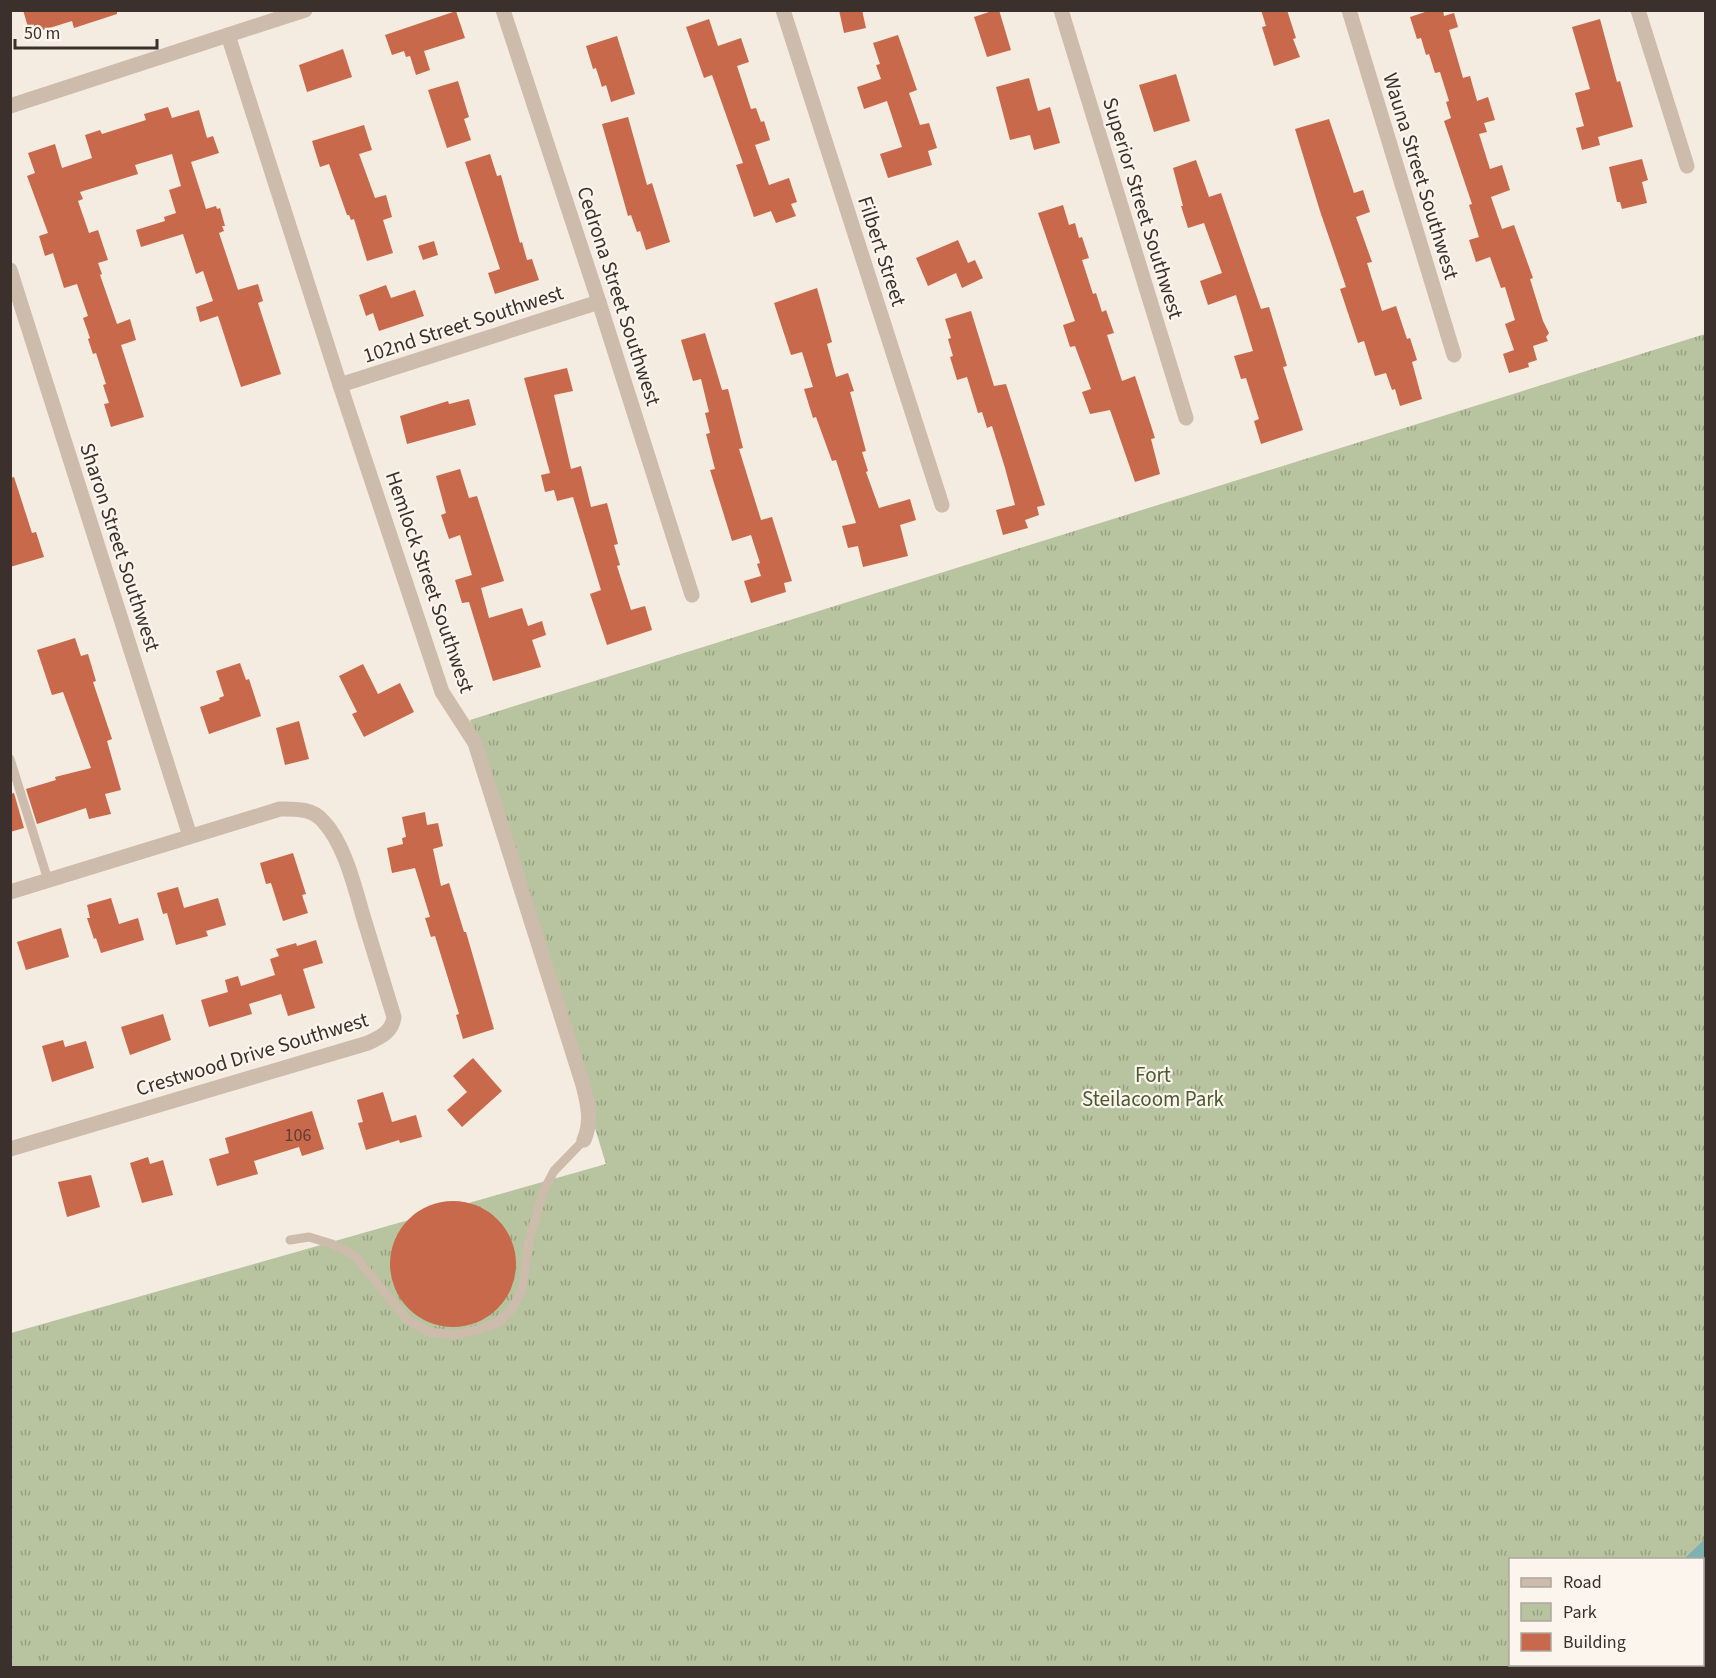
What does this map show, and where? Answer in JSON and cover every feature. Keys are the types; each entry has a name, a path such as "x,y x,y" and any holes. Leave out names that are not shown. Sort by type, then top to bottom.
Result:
{"street":[{"path":"10,106 305,10"},
{"name":"Cedrona Street Southwest","path":"503,10 600,303 692,595"},
{"name":"Filbert Street","path":"783,10 942,505"},
{"name":"Superior Street Southwest","path":"1061,10 1186,418"},
{"name":"Wauna Street Southwest","path":"1349,10 1454,355"},
{"path":"1638,10 1687,166"},
{"name":"Hemlock Street Southwest","path":"228,35 340,385 442,692 475,743 583,1085 589,1117 588,1131 584,1140"},
{"name":"Sharon Street Southwest","path":"10,270 190,836"},
{"name":"102nd Street Southwest","path":"340,385 600,303"},
{"name":"Crestwood Drive Southwest","path":"10,892 280,809 311,812 323,821 342,851 394,1017 393,1023 384,1036 368,1043 10,1149"}],"lane":[{"path":"10,759 48,880"},
{"path":"290,1240 309,1237 332,1244 354,1255 407,1320 429,1332 456,1335 480,1329 499,1322 512,1309 522,1290 529,1240 543,1191 554,1171 584,1140"}],"green space":[{"name":"Fort Steilacoom Park","path":"1705,334 1705,1667 11,1668 11,1333 606,1164 470,720"}],"water":[{"path":"1705,1539 1705,1667 1637,1667 1704,1666 1704,1558 1685,1558"}],"building":[{"path":"23,10 117,10 117,14 74,28 72,21 30,34"},
{"path":"839,10 862,10 866,28 844,33"},
{"path":"999,10 1011,50 987,57 974,17"},
{"path":"1261,10 1287,10 1296,38 1293,39 1300,57 1274,66 1262,27 1266,26"},
{"path":"1431,10 1443,10 1444,16 1454,13 1458,27 1449,30 1463,78 1470,76 1477,101 1488,97 1495,120 1484,123 1487,132 1479,134 1490,169 1502,165 1510,190 1491,197 1502,229 1514,225 1533,278 1530,279 1543,321 1549,333 1546,337 1548,341 1533,346 1537,360 1528,363 1529,367 1509,373 1503,354 1514,350 1505,324 1515,320 1505,287 1501,288 1490,257 1476,262 1469,240 1479,237 1469,205 1472,204 1444,121 1451,118 1446,102 1449,101 1440,72 1435,73 1421,38 1417,39 1410,17"},
{"path":"456,11 465,38 424,51 430,70 416,75 410,56 406,57 404,51 392,55 385,35"},
{"path":"709,19 718,46 741,38 749,62 737,66 751,109 756,108 761,122 764,121 770,140 755,145 769,185 789,178 797,202 791,204 796,216 776,223 771,211 754,217 736,165 743,163 712,75 704,78 686,27"},
{"path":"1600,19 1617,82 1620,81 1633,127 1598,137 1600,145 1582,150 1576,128 1584,126 1575,93 1590,89 1572,27"},
{"path":"898,35 917,90 909,93 920,125 929,123 937,148 928,151 932,165 888,178 880,154 902,147 887,101 864,109 857,87 881,79 876,65 880,64 873,43"},
{"path":"617,36 635,94 611,102 606,85 602,87 596,68 593,69 586,46"},
{"path":"343,49 352,77 307,92 299,65"},
{"path":"1176,74 1190,121 1154,132 1139,85"},
{"path":"1029,78 1038,111 1050,107 1060,143 1034,150 1030,135 1010,140 996,87"},
{"path":"458,81 469,117 464,119 471,140 447,148 428,90"},
{"path":"168,107 172,118 199,110 207,138 213,136 219,153 191,162 206,209 216,206 217,209 220,208 225,226 222,226 224,231 219,233 238,290 258,284 263,301 258,303 281,374 241,387 218,316 200,322 196,307 213,301 203,271 196,274 183,234 141,247 136,230 165,221 164,217 176,213 169,190 181,186 172,154 135,165 138,174 80,192 83,199 78,201 89,233 98,230 108,260 98,263 117,324 130,319 136,340 121,345 144,417 111,427 104,404 109,403 103,385 106,384 96,353 93,354 88,339 90,338 83,318 88,316 77,284 64,288 53,253 45,256 39,236 48,233 27,176 35,173 28,153 55,144 62,168 92,158 85,135 100,130 102,134 146,120 144,114"},
{"path":"628,117 647,185 652,183 670,242 646,250 640,231 637,232 631,215 628,216 602,124"},
{"path":"1329,119 1354,193 1363,190 1370,212 1356,217 1372,262 1367,263 1382,311 1396,306 1417,360 1412,362 1422,399 1400,406 1395,389 1392,390 1386,373 1375,376 1364,341 1358,343 1340,289 1346,287 1295,129"},
{"path":"364,125 372,150 359,154 375,198 386,195 392,217 383,220 393,253 367,261 354,219 351,220 347,215 329,164 320,167 312,141"},
{"path":"490,154 497,176 501,175 520,243 522,242 527,260 532,259 539,280 495,294 488,273 500,269 465,162"},
{"path":"1642,159 1648,180 1642,182 1647,203 1622,209 1620,202 1617,202 1609,167"},
{"path":"1196,160 1209,197 1221,193 1261,309 1269,307 1287,366 1283,367 1303,430 1261,444 1254,421 1259,419 1246,378 1241,379 1234,356 1253,351 1236,295 1208,305 1200,281 1222,273 1204,223 1188,228 1181,206 1183,206 1173,168"},
{"path":"1063,205 1069,225 1075,223 1079,238 1082,237 1089,258 1082,260 1093,294 1096,293 1102,312 1106,310 1114,333 1107,335 1122,381 1135,376 1155,438 1151,439 1160,474 1135,482 1110,410 1090,414 1082,392 1091,389 1075,346 1070,347 1063,325 1075,321 1038,213"},
{"path":"958,240 968,263 975,260 983,278 962,288 956,273 928,286 916,258"},
{"path":"434,241 438,255 423,260 418,246"},
{"path":"386,285 391,298 415,290 424,316 379,331 373,313 366,316 359,295"},
{"path":"817,288 832,342 827,344 836,377 848,373 854,391 850,392 866,451 862,452 868,471 866,472 879,508 910,499 916,520 900,525 908,556 863,567 858,546 848,548 842,526 856,523 836,460 832,461 816,417 813,418 804,389 813,387 802,352 791,355 774,303"},
{"path":"971,311 994,386 1006,384 1045,505 1037,507 1039,515 1025,520 1028,528 1003,535 996,510 1015,505 1005,468 992,426 987,428 982,412 978,413 967,377 957,380 950,357 953,356 948,339 951,338 945,319"},
{"path":"705,333 722,390 728,389 743,448 739,449 761,520 772,517 792,581 784,583 786,592 751,603 744,581 761,576 757,564 760,563 751,535 732,541 710,470 715,469 706,434 710,433 705,413 709,412 701,379 693,381 681,340"},
{"path":"567,368 573,391 554,395 571,469 581,466 591,507 607,503 618,544 614,545 620,565 617,566 631,610 645,606 652,630 607,645 590,594 601,590 573,497 557,501 554,490 545,492 541,475 550,473 524,378"},
{"path":"469,399 476,425 407,444 400,416 448,401 449,404"},
{"path":"460,469 469,498 477,496 504,581 481,588 489,618 522,608 528,626 542,621 546,635 532,640 541,667 493,681 469,602 462,603 455,580 472,575 460,535 449,539 441,515 446,513 436,476"},
{"path":"14,477 32,533 36,532 44,557 10,567 10,478"},
{"path":"75,638 81,656 88,654 96,681 93,682 112,739 107,741 121,790 105,794 111,814 89,819 86,808 37,824 26,789 56,780 55,777 91,768 63,692 52,695 37,650"},
{"path":"240,663 246,680 249,679 261,716 209,734 200,707 220,700 219,698 224,696 216,671"},
{"path":"363,664 378,694 400,683 414,712 364,737 352,714 357,712 339,676"},
{"path":"299,721 309,759 285,765 276,728"},
{"path":"14,793 24,828 10,832 10,794"},
{"path":"425,812 427,825 438,823 443,846 433,849 441,886 449,883 464,932 466,932 494,1029 463,1039 456,1015 459,1014 435,936 431,937 425,918 430,917 415,868 392,873 387,848 403,844 402,838 406,837 402,817"},
{"path":"293,853 306,894 302,895 308,913 283,921 271,883 266,884 260,863"},
{"path":"178,887 184,908 218,898 226,925 206,931 208,936 176,945 167,913 163,914 157,893"},
{"path":"111,898 119,924 138,918 144,940 101,953 87,918 90,918 87,905"},
{"path":"61,928 69,957 26,970 17,942"},
{"path":"316,940 323,963 303,969 315,1008 288,1016 281,994 249,1004 252,1014 209,1027 201,1000 228,992 225,980 238,976 241,986 275,975 270,959 279,956 276,949"},
{"path":"163,1014 171,1040 130,1055 121,1027"},
{"path":"63,1040 65,1047 86,1041 94,1068 52,1082 42,1046"},
{"path":"473,1058 502,1091 462,1127 447,1110 467,1092 453,1076"},
{"path":"383,1092 392,1122 416,1115 422,1137 400,1143 399,1140 366,1150 358,1123 363,1122 357,1100"},
{"path":"312,1111 324,1149 302,1156 299,1147 254,1161 258,1174 217,1186 209,1159 229,1153 225,1138"},
{"path":"148,1157 150,1164 163,1160 173,1195 142,1203 130,1163"},
{"path":"91,1175 100,1207 67,1217 58,1182"},
{"path":"453,1201 477,1206 497,1220 511,1240 516,1264 511,1288 497,1308 477,1322 453,1327 429,1322 409,1308 395,1288 390,1264 395,1240 409,1220 429,1206"}]}
